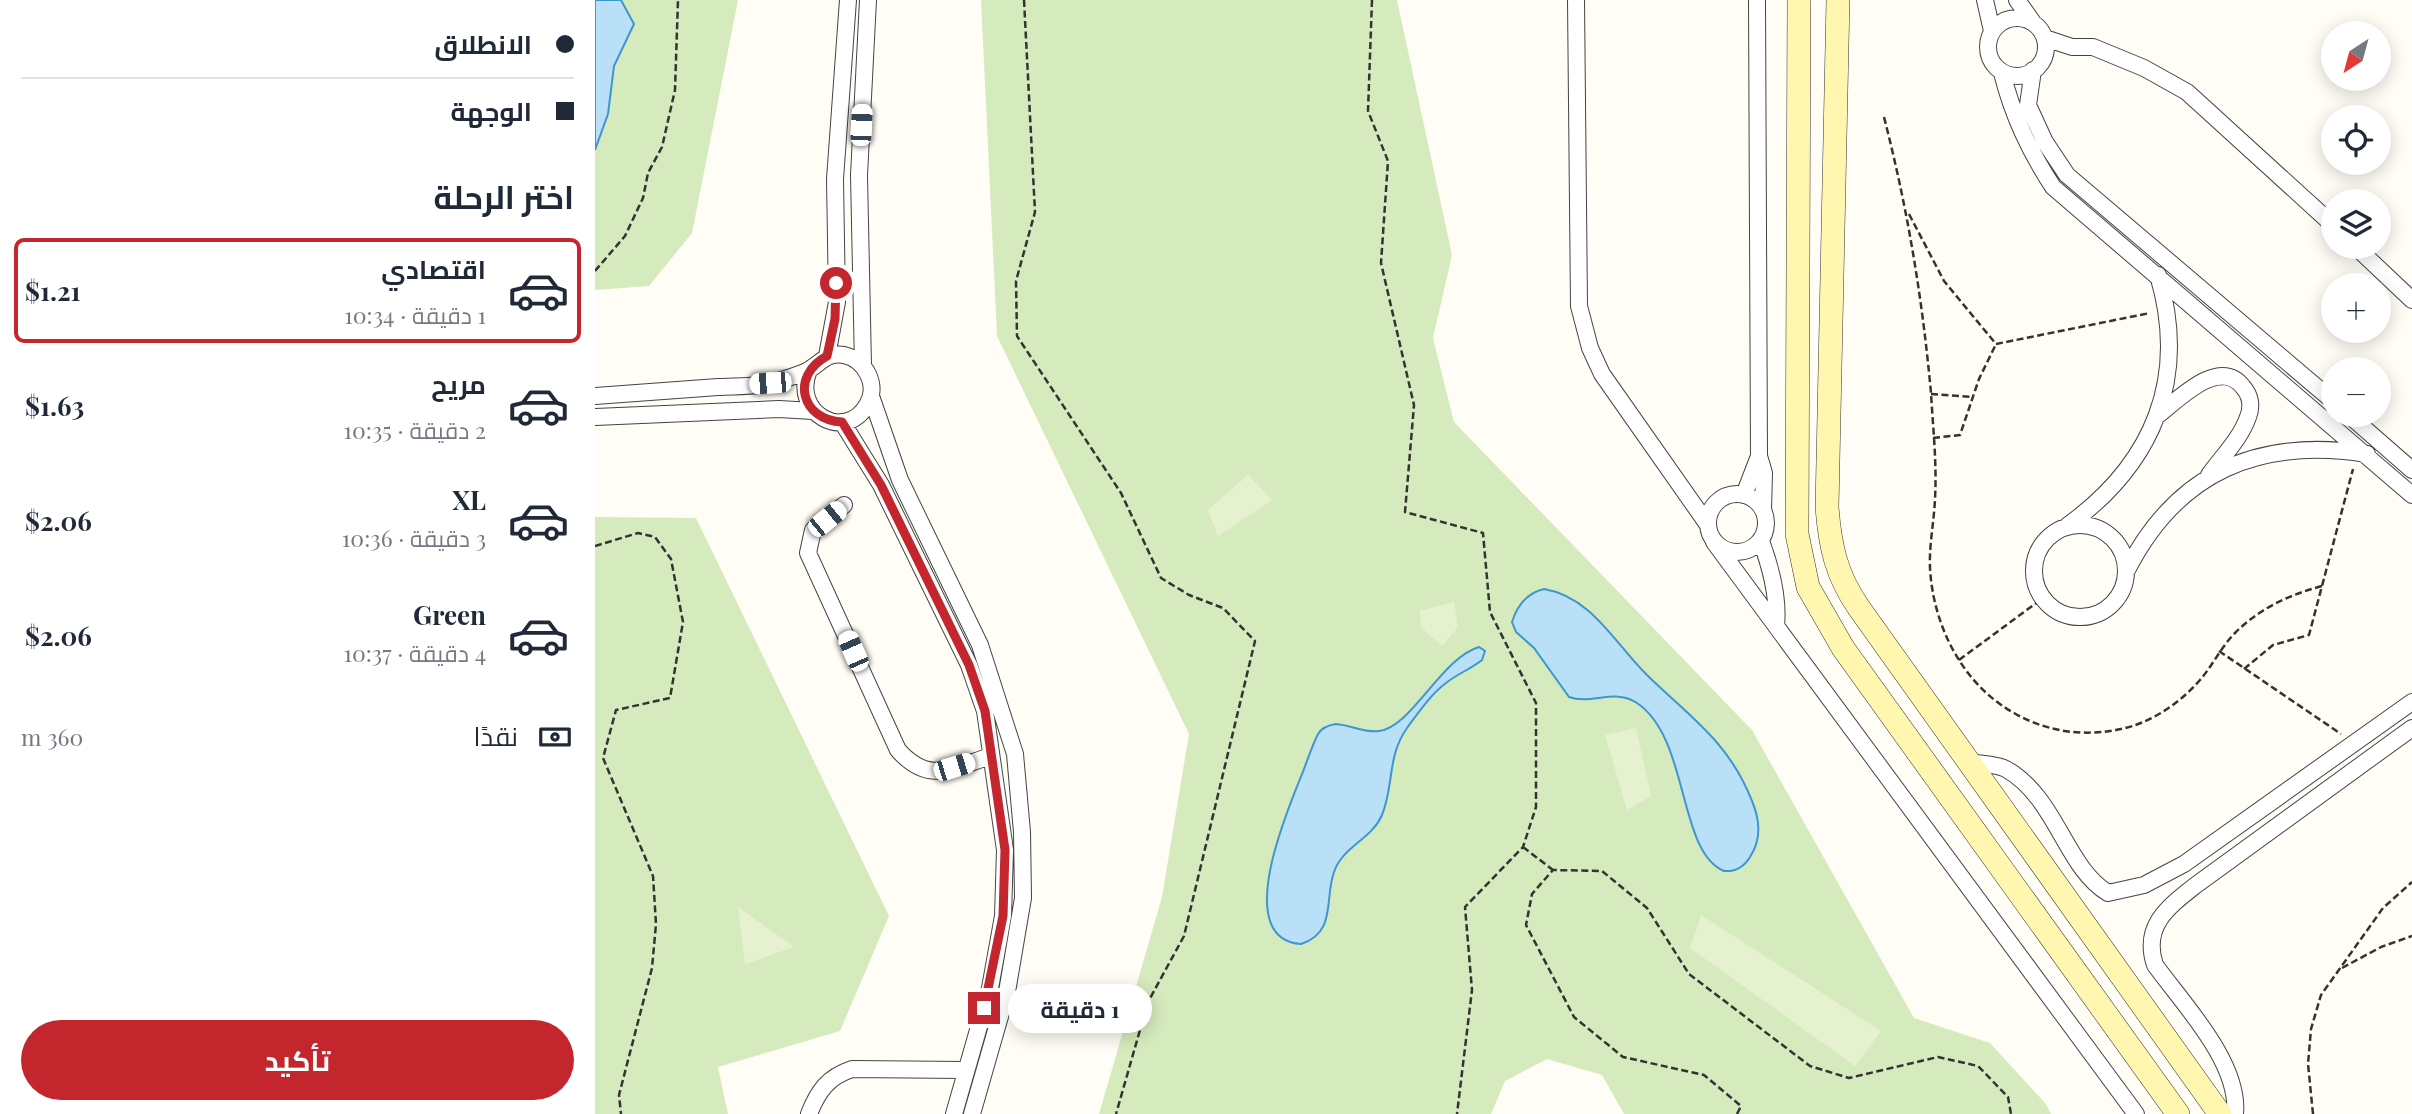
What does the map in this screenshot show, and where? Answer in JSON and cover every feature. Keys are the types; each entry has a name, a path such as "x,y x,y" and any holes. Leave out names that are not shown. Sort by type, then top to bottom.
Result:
{"street":[{"path":"827,356 837,302 835,179 848,0"},
{"path":"863,366 859,175 868,0"},
{"path":"1576,0 1579,306 1590,348 1602,374 1708,525 1714,542 2136,1114"},
{"path":"1757,0 1759,456 1764,473 1763,510 1766,522 1761,541 1775,591 1778,609 1776,626"},
{"path":"1799,0 1797,534 1808,587 1843,648 2178,1114"},
{"path":"1838,0 1827,507 1833,561 1843,585 2219,1112 2237,1097 2225,1063 2152,956 2149,947 2152,936 2165,912 2196,885 2412,728"},
{"path":"1838,27 1847,0"},
{"path":"1985,0 1992,31"},
{"path":"2017,0 2046,38 2072,47 2093,47 2144,68 2187,92 2321,214"},
{"path":"2032,21 2014,19 1992,31 1988,48 2003,74 2011,111 2029,150 2053,187 2412,495"},
{"path":"1798,25 1838,27"},
{"path":"2046,38 2045,56 2033,70 2028,105 2045,142 2067,175 2321,391"},
{"path":"2003,74 2033,70"},
{"path":"2369,259 2412,300"},
{"path":"2158,275 2167,310 2169,345 2166,381 2157,416 2142,449 2122,479 2096,505 2043,543 2036,556 2036,585 2043,598 2066,615 2095,615 2118,598 2127,570 2141,542 2160,517 2207,477 2235,463 2275,452 2326,448 2362,453"},
{"path":"595,396 770,383 809,370 827,356 846,356 863,366 869,375 871,396 900,480 980,645 1015,754 1022,832 1023,898 1007,992 972,1114"},
{"path":"809,370 804,391 813,411 821,418 842,422 861,413 871,396"},
{"path":"2157,416 2204,380 2217,376 2230,377 2241,384 2249,395 2251,408 2247,421 2207,477"},
{"path":"595,417 779,409 813,411"},
{"path":"842,422 881,485 969,665 985,711 1005,850 1003,916 990,988 954,1114"},
{"path":"2363,427 2412,470"},
{"path":"1744,495 1759,456"},
{"path":"1682,489 1715,504"},
{"path":"1708,525 1715,504 1725,496 1744,495 1752,498 1763,510"},
{"path":"844,505 813,530 808,553 898,750 911,765 936,772 992,756"},
{"path":"2067,526 2095,528 2107,534 2120,550 2127,570"},
{"path":"1714,542 1721,548 1738,552 1754,547 1761,541"},
{"path":"1969,762 2004,768 2026,784 2044,803 2094,884 2109,893 2144,885 2184,864 2412,702"},
{"path":"2184,864 2183,876 2196,885"},
{"path":"2144,885 2157,887 2162,892 2165,912"},
{"path":"990,988 1007,992"},
{"path":"809,1114 824,1085 835,1074 852,1069 965,1070"}],"path":[{"path":"595,271 625,236 643,198 648,173 662,147 675,90 678,0"},
{"path":"1024,0 1035,212 1016,281 1017,336 1121,493 1161,578 1189,595 1223,608 1255,641 1184,936 1148,1002 1117,1114"},
{"path":"1372,0 1368,111 1388,160 1381,263 1414,405 1405,512 1483,533 1490,612 1536,702 1536,807 1523,847 1465,907 1472,990 1457,1114"},
{"path":"1884,117 1907,208 1916,258 1931,394 1935,499 1930,555 1933,588 1943,631 1959,660 1978,685 2002,706 2029,722 2060,731 2092,733 2123,729 2153,718 2179,701 2202,678 2219,652 2254,616 2275,603 2322,586"},
{"path":"1907,208 1944,281 1996,344"},
{"path":"1996,344 2167,310"},
{"path":"1933,438 1960,435 1972,397 1996,344"},
{"path":"1931,394 1972,397"},
{"path":"2244,668 2273,645 2309,635 2362,453"},
{"path":"595,546 638,533 655,537 671,559 683,622 670,698 616,710 603,758 653,876 656,924 652,968 619,1095 621,1114"},
{"path":"1959,660 2043,598"},
{"path":"2219,652 2354,743"},
{"path":"1523,847 1553,870 1602,872 1647,908 1689,974 1810,1066 1849,1078 1938,1057 1978,1066 2008,1097 2011,1114"},
{"path":"1553,870 1532,894 1526,925 1574,1017 1623,1058 1705,1074 1741,1106 1737,1114"},
{"path":"2313,1114 2308,1064 2311,1029 2321,995 2383,908 2412,882"},
{"path":"2340,969 2381,947 2412,936"}],"green space":[{"path":"595,0 738,0 692,233 649,286 595,290"},
{"path":"981,0 1397,0 1452,255 1433,338 1454,422 1752,730 1914,1018 1990,1043 2046,1104 2051,1114 1624,1114 1602,1075 1547,1059 1505,1081 1491,1114 1099,1114 1162,897 1189,734 997,336"},
{"path":"1248,475 1272,500 1218,536 1208,510"},
{"path":"595,517 696,518 889,916 840,1031 718,1067 728,1114 595,1114"},
{"path":"1454,602 1458,627 1442,646 1421,627 1420,611"},
{"path":"1636,728 1651,796 1627,810 1605,735"},
{"path":"738,907 794,947 745,964"},
{"path":"1701,915 1881,1031 1855,1066 1690,948"}],"water":[{"path":"595,0 621,0 634,24 614,66 608,114 595,150"},
{"path":"1544,589 1576,601 1589,612 1648,676 1707,732 1732,762 1743,780 1758,822 1757,843 1742,866 1736,870 1724,871 1709,860 1698,841 1666,742 1654,720 1629,699 1569,697 1534,648 1516,632 1512,622 1520,606 1528,597"},
{"path":"1479,647 1485,651 1482,660 1435,693 1407,728 1396,749 1382,815 1372,830 1338,863 1331,883 1325,923 1320,932 1301,944 1281,937 1270,921 1267,898 1270,872 1285,818 1320,732 1336,724 1373,731 1391,727 1415,706 1452,664"}],"route":[{"path":"836,283 835,319 827,356 809,370 804,391 807,402 821,418 842,422 881,485 969,665 985,711 1005,850 1003,916 984,1008"}]}
